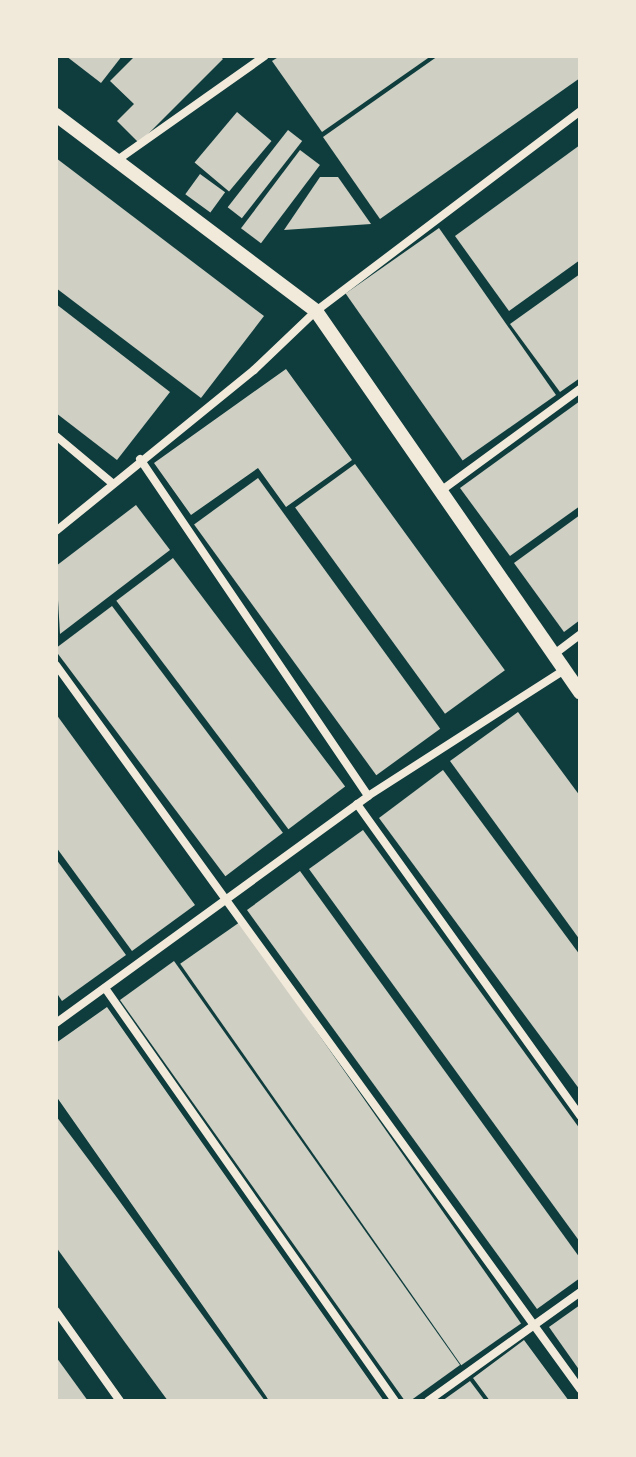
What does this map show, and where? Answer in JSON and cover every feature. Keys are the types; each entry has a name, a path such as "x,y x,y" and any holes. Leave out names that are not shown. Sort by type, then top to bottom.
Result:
{"street":[{"path":"116,161 265,56"},
{"path":"56,531 140,459 254,370 316,311 580,111"},
{"path":"56,115 316,311 580,692"},
{"path":"442,490 580,389"},
{"path":"56,436 112,483"},
{"path":"140,459 368,796"},
{"path":"553,655 580,635"},
{"path":"56,665 580,1389"},
{"path":"56,1008 60,1020 224,897 368,796 564,670"},
{"path":"357,804 580,1116"},
{"path":"105,988 395,1401"},
{"path":"428,1401 580,1292"},
{"path":"56,1311 120,1401"}],"building":[{"path":"66,56 122,56 101,83"},
{"path":"135,56 220,56 223,59 139,143 117,121 134,104 110,81"},
{"path":"280,56 431,56 322,132 272,61"},
{"path":"438,56 580,56 580,78 380,219 323,137"},
{"path":"237,112 271,141 229,191 195,163"},
{"path":"288,130 302,141 242,218 228,207"},
{"path":"580,145 580,260 509,311 455,236"},
{"path":"300,150 320,165 261,243 241,228"},
{"path":"56,158 264,316 201,398 56,288"},
{"path":"200,174 225,192 210,212 185,194"},
{"path":"320,177 338,177 371,224 284,230"},
{"path":"439,228 556,395 463,460 346,293"},
{"path":"580,274 580,378 560,392 510,324"},
{"path":"56,304 170,392 117,460 56,413"},
{"path":"286,369 352,460 286,507 258,468 191,515 154,463"},
{"path":"580,401 580,506 510,556 460,488"},
{"path":"355,464 505,670 445,714 295,507"},
{"path":"258,478 440,729 376,775 194,524"},
{"path":"136,505 170,550 60,634 56,566"},
{"path":"580,515 580,620 564,632 514,563"},
{"path":"173,558 345,786 288,829 116,601"},
{"path":"112,606 283,833 225,876 56,651 56,648"},
{"path":"518,712 580,796 580,940 450,761"},
{"path":"56,714 195,905 132,951 56,847"},
{"path":"443,770 580,955 580,1090 379,818"},
{"path":"363,830 580,1129 580,1242 309,869"},
{"path":"56,859 126,955 62,1001 56,992"},
{"path":"300,871 580,1258 580,1278 537,1309 247,910"},
{"path":"240,922 521,1323 461,1365 180,964"},
{"path":"174,961 460,1365 410,1401 405,1401 120,1000"},
{"path":"107,1007 384,1401 269,1401 56,1096 56,1043"},
{"path":"56,1116 265,1401 168,1401 124,1341 56,1247"},
{"path":"580,1305 580,1371 549,1327"},
{"path":"524,1340 569,1401 490,1401 473,1378"},
{"path":"56,1357 59,1361 88,1401 56,1401"},
{"path":"470,1381 485,1401 442,1401"}]}
